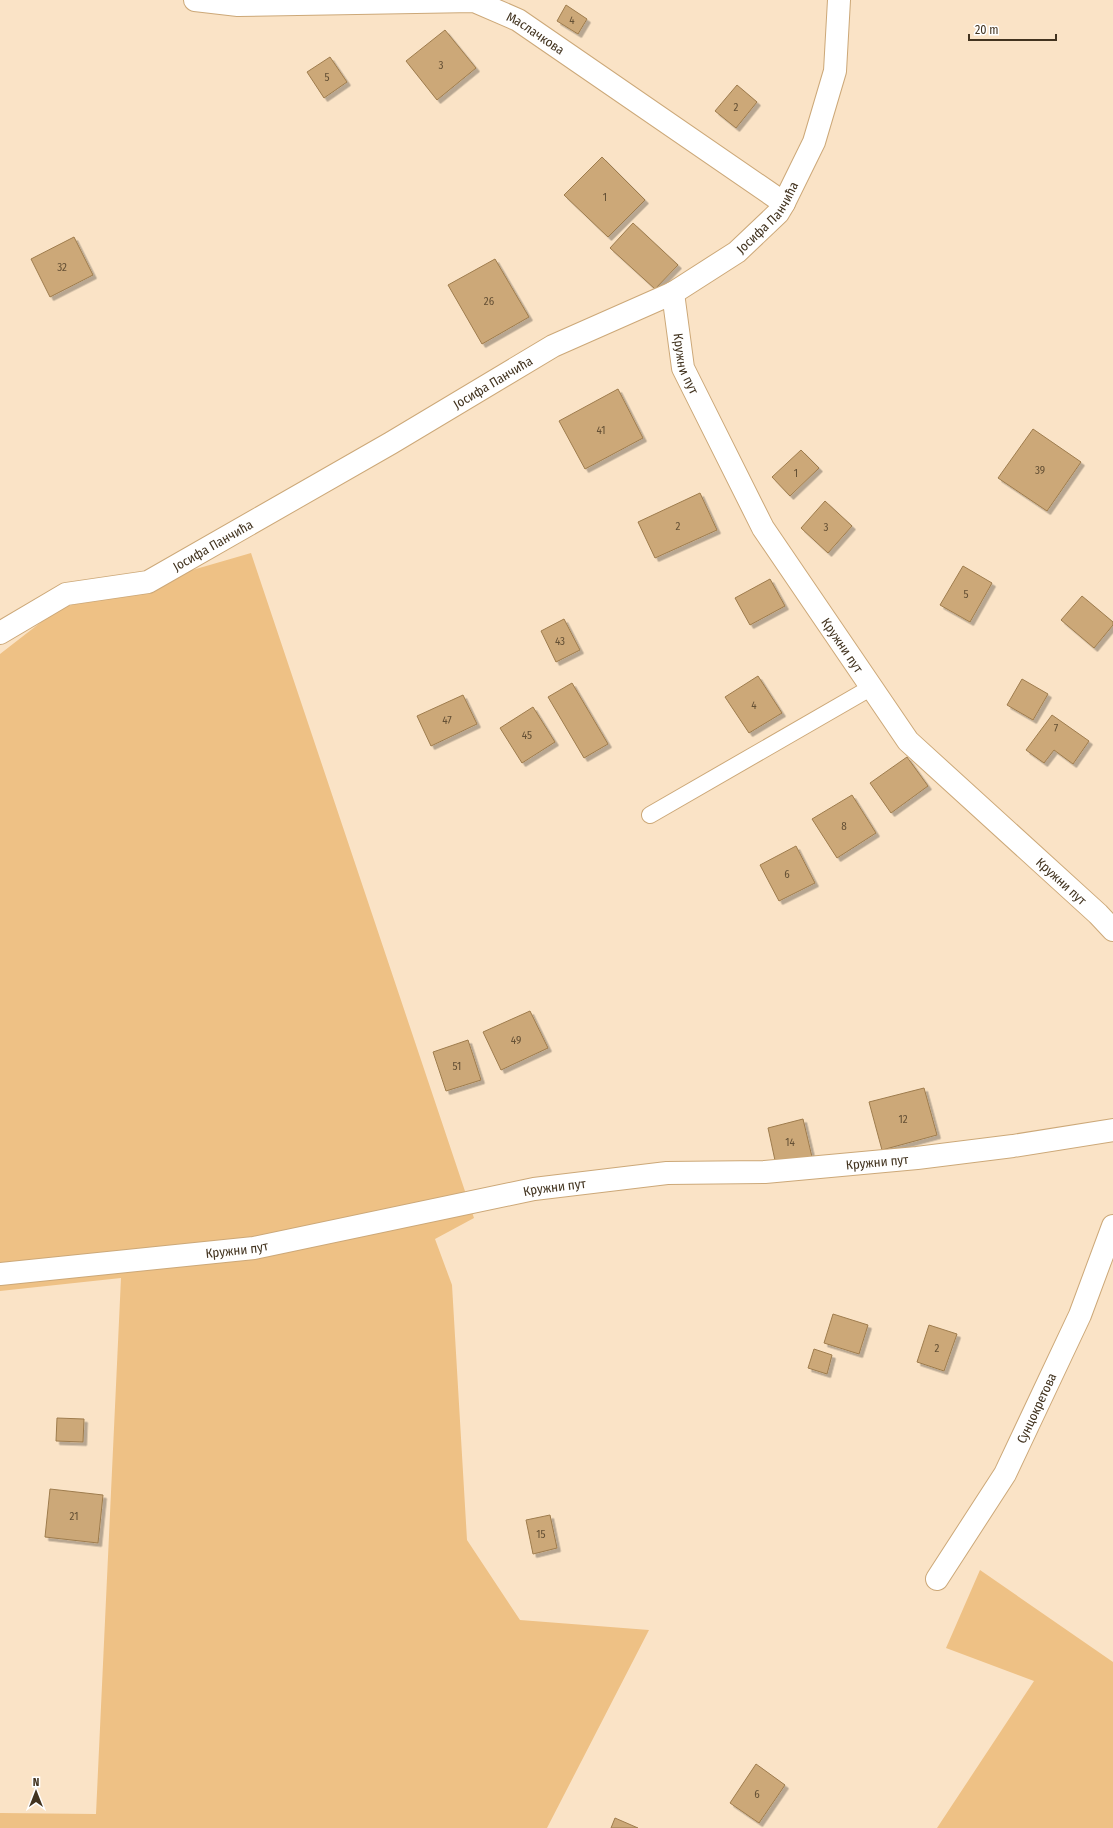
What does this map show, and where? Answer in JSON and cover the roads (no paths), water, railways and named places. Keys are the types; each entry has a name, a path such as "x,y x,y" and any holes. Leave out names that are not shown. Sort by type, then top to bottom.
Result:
{"street":[{"name":"Маслачкова","path":"195,0 238,5 474,2 518,20 784,203"},
{"name":"Јосифа Панчића","path":"0,633 66,594 148,582 391,443 553,346 673,293 737,252 778,213 814,142 835,71 839,0"},
{"name":"Кружни пут","path":"673,293 683,368 764,528 908,741 1098,914 1113,930"},
{"name":"Кружни пут","path":"0,1274 254,1248 534,1189 667,1173 764,1172 916,1158 1013,1146 1113,1130"},
{"name":"Сунцокретова","path":"938,1579 1005,1474 1080,1316 1113,1226"}],"lane":[{"path":"650,814 872,687"}]}
